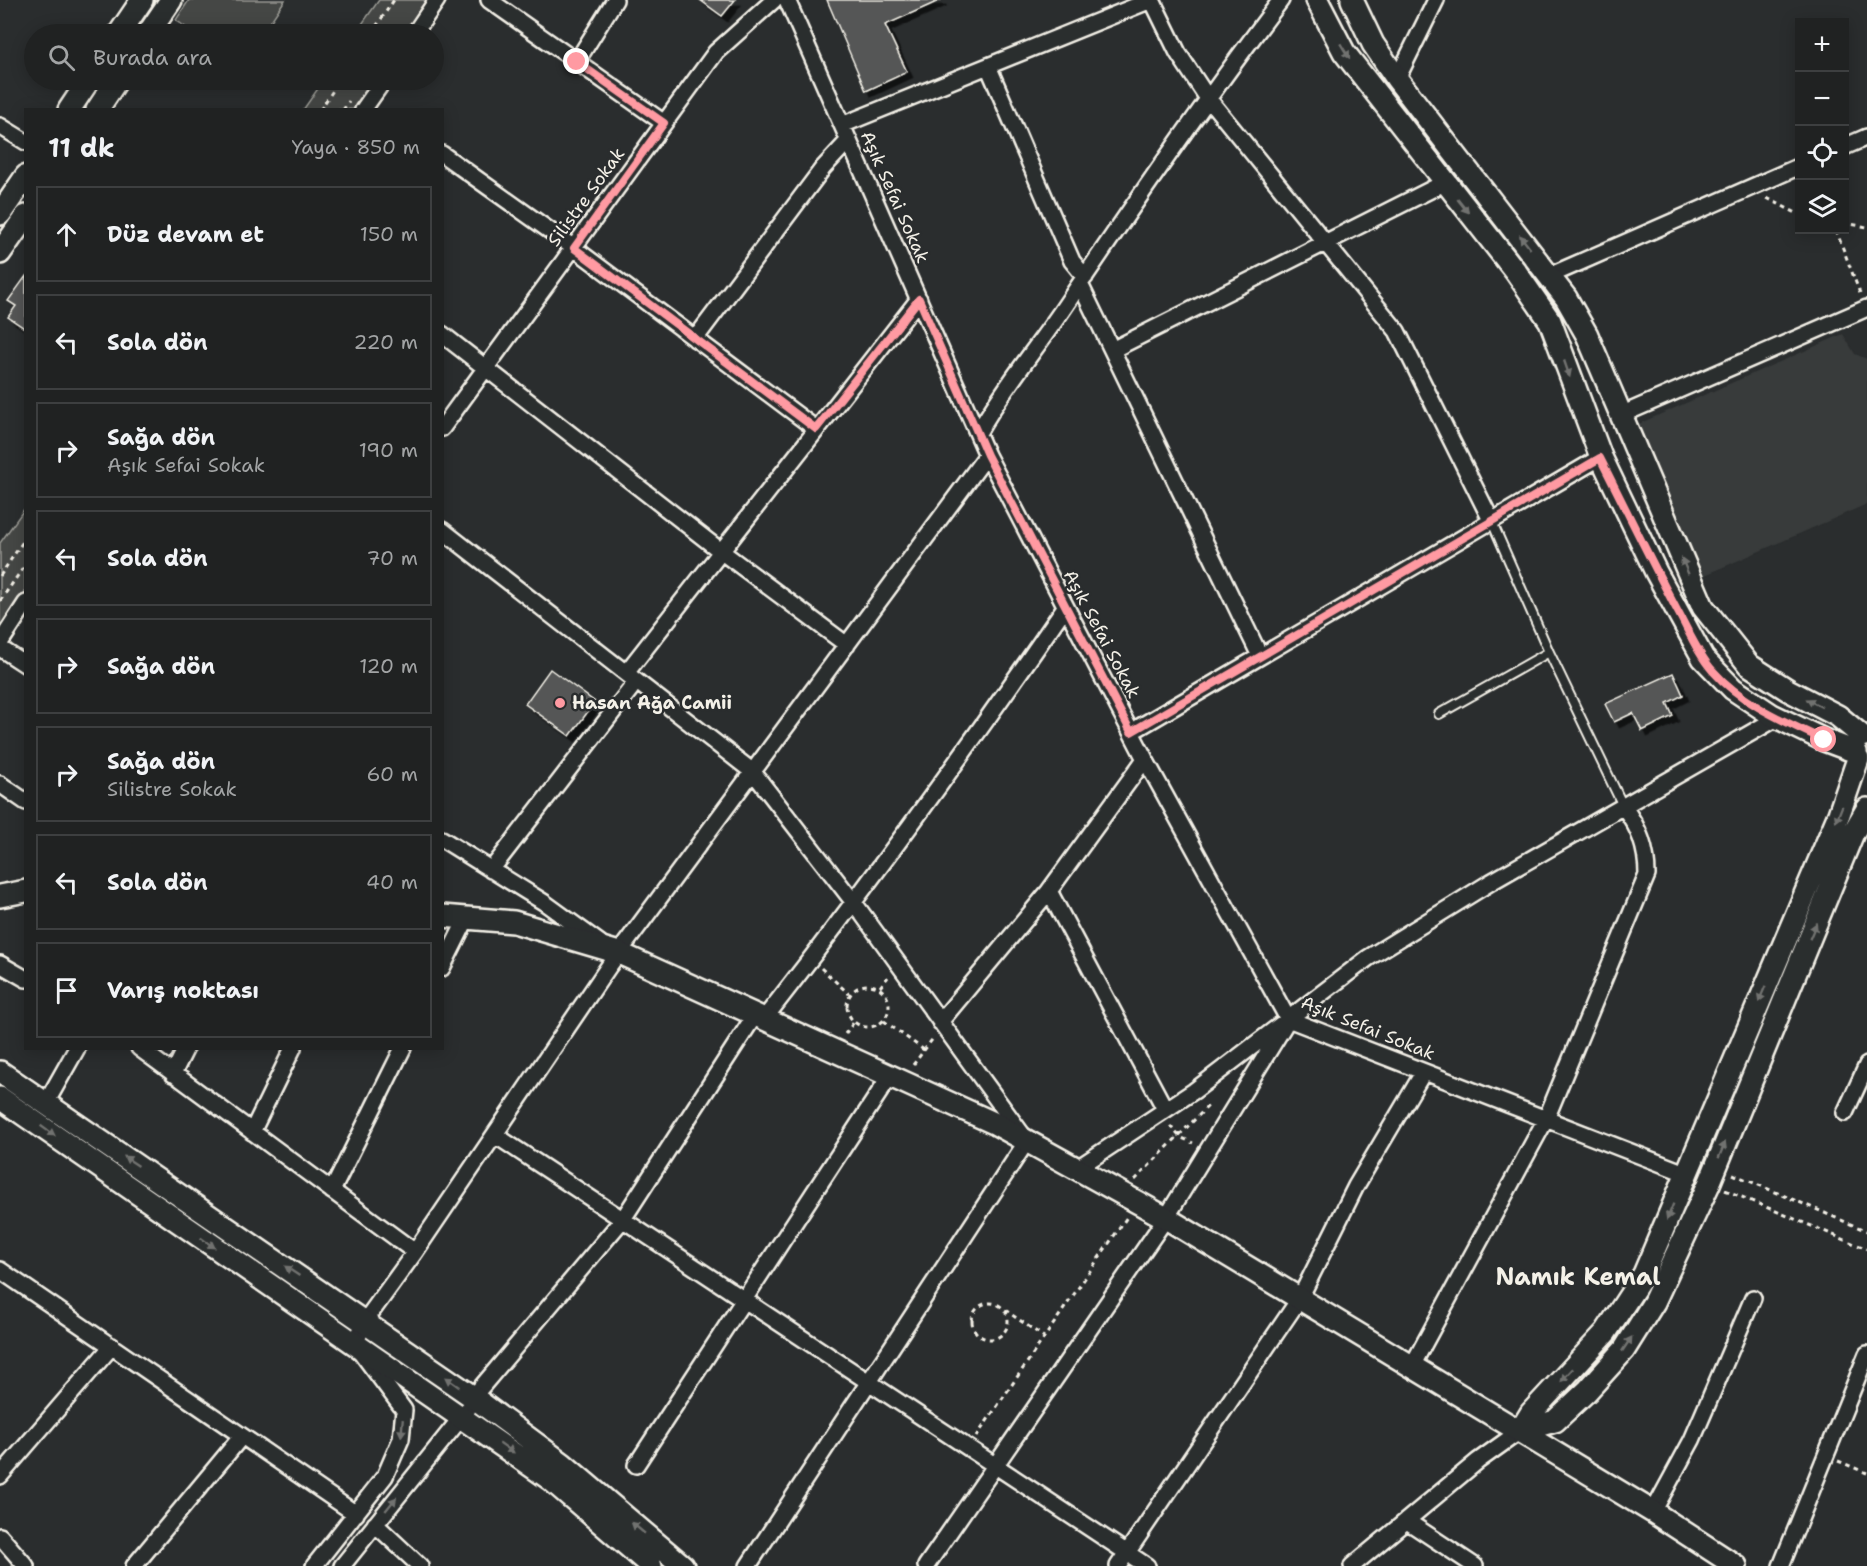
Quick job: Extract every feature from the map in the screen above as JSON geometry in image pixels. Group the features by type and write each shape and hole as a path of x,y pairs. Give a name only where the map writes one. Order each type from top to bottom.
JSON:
{"street":[{"path":"126,24 142,0"},
{"path":"155,24 171,0"},
{"path":"421,24 437,0"},
{"path":"489,0 664,123"},
{"path":"577,62 615,0"},
{"name":"Silistre Sokak","path":"444,425 716,52 774,0"},
{"name":"Aşık Sefai Sokak","path":"787,0 987,455 1145,759 1288,1019 1686,1173"},
{"path":"842,126 1152,0 1178,53 1207,97 1397,331 1492,522"},
{"path":"978,433 992,408 1082,281 1207,97 1281,0"},
{"path":"1317,0 1344,52 1444,183 1516,272 1550,321 1600,458 1656,572 1703,658 1733,689 1777,717 1824,740 1862,750"},
{"path":"1352,0 1372,44 1551,275 1587,335 1703,607 1749,665 1788,690 1838,716 1862,750"},
{"path":"1397,79 1436,0"},
{"path":"988,66 1112,350 1260,656"},
{"path":"70,108 82,90"},
{"path":"98,108 110,90"},
{"path":"371,107 379,90"},
{"path":"0,126 24,141"},
{"path":"1849,145 1867,137"},
{"path":"695,339 823,168 849,140"},
{"path":"444,155 574,248 816,429"},
{"path":"1551,275 1795,168"},
{"path":"0,214 24,179"},
{"path":"1112,350 1327,244 1444,183"},
{"path":"0,253 24,219"},
{"path":"491,870 722,552 919,299"},
{"path":"1621,415 1867,309"},
{"path":"444,335 722,552 847,645"},
{"path":"354,1344 365,1321 495,1135 614,951 753,772 987,455"},
{"path":"1131,732 1600,458"},
{"path":"444,532 753,772 855,904 1027,1142"},
{"path":"0,643 24,606"},
{"path":"342,1566 462,1417 474,1398 623,1219 759,1017 811,959 855,904 969,747 1065,607"},
{"path":"0,648 24,664"},
{"path":"1076,1168 1194,1091 1368,958 1777,717"},
{"path":"1520,1431 1531,1413 1606,1332 1644,1274 1839,814 1862,750"},
{"path":"941,1024 1049,891 1145,759"},
{"path":"0,784 24,801"},
{"path":"1412,1366 1546,1119 1647,874 1644,843 1632,817 1623,806"},
{"path":"1352,1566 1478,1461 1520,1431 1555,1421 1624,1350 1654,1302 1712,1175 1853,833 1867,809"},
{"path":"444,840 545,903 614,951"},
{"path":"0,896 24,891"},
{"path":"1049,891 1165,1109"},
{"path":"444,916 514,922 614,951 896,1079 1027,1142 1131,1198 1300,1298 1653,1512 1736,1566"},
{"path":"444,964 467,918"},
{"path":"0,964 24,978"},
{"path":"926,1566 1166,1218 1231,1116 1288,1019"},
{"path":"46,1103 76,1050"},
{"path":"142,1050 415,1252"},
{"path":"173,1074 185,1050"},
{"path":"252,1132 292,1050"},
{"path":"332,1191 402,1050"},
{"path":"1845,1113 1867,1065"},
{"path":"0,1072 474,1398 563,1464 683,1566"},
{"path":"1118,1566 1300,1298 1356,1186 1423,1072"},
{"path":"636,1465 896,1079"},
{"path":"0,1098 549,1479 651,1566"},
{"path":"495,1135 1147,1566"},
{"path":"748,1566 1027,1142"},
{"path":"0,1270 356,1514"},
{"path":"1653,1512 1692,1440 1753,1298"},
{"path":"314,1566 385,1476 401,1439 404,1410 354,1344"},
{"path":"0,1476 112,1346"},
{"path":"1781,1566 1867,1354"},
{"path":"134,1566 242,1436"},
{"path":"1407,1521 1476,1566"},
{"path":"375,1524 420,1566"},
{"path":"0,1536 26,1566"}],"lane":[{"path":"1492,522 1549,652 1623,806"},
{"path":"1439,714 1549,652"}],"path":[{"path":"378,24 394,0"},
{"path":"321,108 333,90"},
{"path":"1750,188 1795,212"},
{"path":"1849,224 1867,227"},
{"path":"1838,234 1867,309"},
{"path":"0,576 24,540"},
{"path":"0,601 24,567"},
{"path":"811,959 850,994"},
{"path":"863,985 880,987 888,996 889,1005 884,1020 867,1027 854,1022 847,1009 850,994 863,985"},
{"path":"884,1020 924,1050"},
{"path":"896,1079 924,1050 941,1024"},
{"path":"1194,1091 1208,1106 1231,1116"},
{"path":"969,1448 1044,1338 1131,1198 1139,1173 1180,1137 1208,1106"},
{"path":"1712,1175 1867,1231"},
{"path":"1712,1175 1867,1249"},
{"path":"1004,1309 1008,1325 1001,1335 989,1338 976,1332 973,1315 982,1305 994,1303 1004,1309 1044,1338"},
{"path":"1826,1456 1867,1473"}],"shaded area":[{"path":"189,0 285,0 269,24 181,24 176,20"},
{"path":"379,0 437,0 421,24 362,24"},
{"path":"317,90 377,90 364,108 304,108"},
{"path":"1843,334 1855,354 1867,359 1867,504 1703,576 1636,425"},
{"path":"24,509 24,605 0,643 0,543"}],"building":[{"path":"700,0 735,0 722,16"},
{"path":"827,0 941,0 885,25 907,72 866,91"},
{"path":"24,279 24,328 8,317 16,306 8,301"},
{"name":"Hasan Ağa Camii","path":"550,669 595,702 570,736 525,704"},
{"path":"1673,673 1683,695 1667,703 1673,716 1642,731 1633,713 1614,722 1605,704"}],"place":[{"name":"Hasan Ağa Camii","path":"560,703"}],"district":[{"name":"Namık Kemal","path":"1578,1277"}],"route":[{"path":"577,62 664,123 574,248 816,429 919,299 987,455 1131,732 1600,458 1656,572 1703,658 1714,672 1733,689 1772,715 1824,740"}]}
